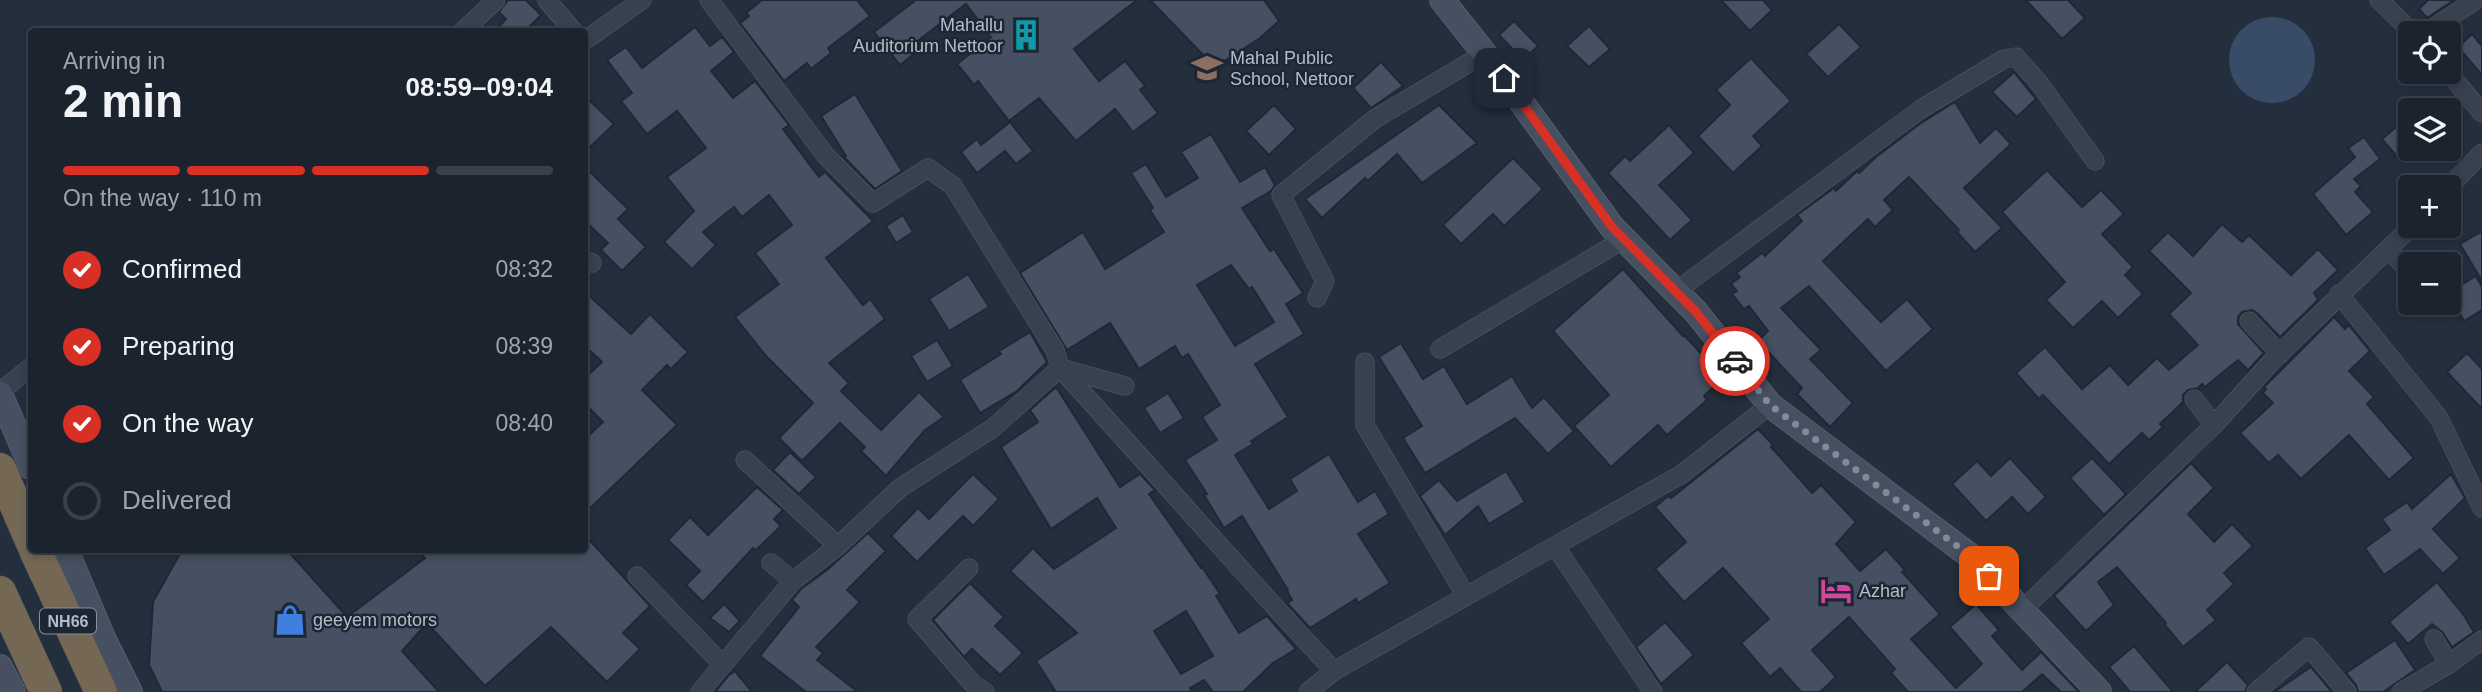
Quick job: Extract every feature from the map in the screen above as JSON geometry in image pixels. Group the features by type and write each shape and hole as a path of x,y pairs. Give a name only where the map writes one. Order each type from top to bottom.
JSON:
{"highway":[{"path":"0,469 28,534"},
{"name":"NH66","path":"36,553 101,692"},
{"name":"NH66","path":"0,592 46,692"}],"street":[{"path":"466,28 496,0"},
{"path":"547,0 571,28"},
{"path":"588,38 642,0"},
{"path":"709,0 825,156 873,203 928,168 953,186 1055,350 1060,368 1174,493 1234,564 1334,671"},
{"path":"1442,0 1612,227 1696,312 1770,405 1973,558 2099,692"},
{"path":"2379,0 2401,21"},
{"path":"2444,21 2476,0"},
{"path":"1317,298 1325,281 1281,195 1376,118 1484,54"},
{"path":"1675,292 1921,109 2004,59 2016,57 2039,83 2095,161"},
{"path":"2458,84 2482,113"},
{"path":"2461,175 2482,153"},
{"path":"2022,610 2214,425 2339,294 2400,238"},
{"path":"1440,349 1624,239"},
{"path":"2388,250 2398,260"},
{"path":"2339,294 2439,418 2482,508"},
{"path":"2249,321 2280,354"},
{"path":"1365,362 1365,425 1466,596"},
{"path":"1060,368 1125,386"},
{"path":"700,692 793,581 838,546 900,488 993,428 1060,368"},
{"path":"28,369 0,393 28,459"},
{"path":"2194,399 2214,425"},
{"path":"1308,692 1334,671 1682,474 1770,405"},
{"path":"746,460 838,546"},
{"path":"1555,546 1653,692"},
{"path":"67,553 103,638 130,692"},
{"path":"771,563 793,581"},
{"path":"970,568 917,619 972,682 985,692"},
{"path":"637,576 722,664"},
{"path":"2434,639 2449,664"},
{"path":"2401,692 2449,664 2482,640"},
{"path":"2256,692 2309,647 2347,692"}],"water":[{"path":"2272,17 2289,20 2303,29 2312,43 2315,60 2312,77 2303,91 2289,100 2272,103 2255,100 2241,91 2232,77 2229,60 2232,43 2241,29 2255,20"}],"building":[{"path":"508,0 526,0 541,15 528,28 498,28 506,19 499,12"},
{"path":"762,0 857,0 870,16 828,48 831,53 811,69 807,63 784,81 740,23 749,16 746,13"},
{"path":"916,0 1137,0 1074,49 1099,81 1125,61 1145,86 1140,90 1158,113 1133,132 1115,109 1076,141 1039,98 1009,121 978,81 974,85 957,64 991,37 966,4 910,47 915,53 900,65 874,32"},
{"path":"1150,0 1264,0 1279,21 1260,38 1226,60 1209,61"},
{"path":"1721,0 1763,0 1772,10 1750,31"},
{"path":"2026,0 2068,0 2085,18 2062,39"},
{"path":"2428,0 2454,0 2427,18 2419,9"},
{"path":"1514,21 1538,46 1523,60 1499,35"},
{"path":"1839,24 1861,47 1828,77 1806,54"},
{"path":"1589,26 1610,49 1589,67 1567,46"},
{"path":"695,27 710,46 722,37 734,52 711,71 733,98 755,81 789,125 783,129 819,177 825,172 873,221 826,258 863,305 870,299 885,319 829,363 849,383 841,391 881,430 919,392 944,417 925,430 886,476 861,451 865,447 840,423 802,461 779,438 813,403 766,356 735,317 779,284 755,253 792,225 769,195 742,217 734,207 703,232 716,245 692,269 664,242 694,211 667,177 706,148 677,111 647,134 621,101 632,93 607,60 626,47 642,68"},
{"path":"2472,34 2482,46 2482,75 2461,50 2461,44"},
{"path":"1751,58 1791,101 1753,136 1762,146 1733,173 1698,136 1730,105 1716,90"},
{"path":"1381,62 1403,86 1371,108 1353,88"},
{"path":"2014,72 2036,99 2017,117 1992,92"},
{"path":"855,94 902,171 875,189 844,157 846,156 821,116"},
{"path":"588,99 614,124 588,149"},
{"path":"1955,102 1980,143 1996,128 2011,144 1964,188 2002,228 1975,252 1957,232 1959,230 1909,177 1884,200 1893,210 1875,227 1868,219 1823,261 1881,322 1907,299 1933,329 1886,371 1809,286 1781,308 1821,350 1810,359 1853,403 1830,427 1797,394 1802,388 1758,341 1768,331 1749,306 1744,309 1732,294 1737,291 1731,284 1740,277 1736,273 1762,253 1765,256 1802,221 1797,215 1834,188 1836,191 1857,171 1859,173 1921,123"},
{"path":"1274,105 1296,129 1269,155 1246,131"},
{"path":"1439,105 1477,143 1422,183 1397,154 1368,181 1365,178 1322,218 1305,199"},
{"path":"1010,122 1033,151 1016,164 1005,151 977,173 961,152 977,139 981,145"},
{"path":"1669,125 1694,153 1659,185 1692,220 1670,240 1608,173 1625,156 1630,161"},
{"path":"2398,125 2398,158 2382,139"},
{"path":"1211,134 1240,182 1265,167 1275,185 1271,191 1242,208 1270,251 1274,249 1303,293 1286,304 1304,334 1255,364 1288,417 1235,455 1269,509 1297,491 1290,479 1329,454 1358,502 1375,491 1389,514 1358,534 1390,583 1358,603 1356,599 1310,628 1287,603 1292,600 1288,590 1242,516 1224,528 1204,495 1207,494 1185,460 1217,440 1202,417 1220,405 1188,354 1182,358 1175,346 1139,369 1110,323 1067,350 1020,273 1083,232 1105,269 1164,232 1150,210 1153,208 1131,173 1146,164 1166,197 1198,178 1181,152","holes":["1231,265 1249,289 1252,287 1274,322 1235,346 1197,285"]},
{"path":"2364,137 2380,159 2354,179 2361,186 2355,192 2373,212 2346,235 2313,194 2355,157 2348,148"},
{"path":"1513,158 1543,189 1504,226 1493,214 1461,244 1443,225"},
{"path":"588,170 628,209 618,219 646,247 622,271 601,250 608,243 588,224"},
{"path":"2047,170 2082,207 2101,190 2124,214 2102,234 2133,267 2125,275 2143,294 2118,318 2102,301 2073,328 2046,300 2065,282 2002,212"},
{"path":"903,215 913,232 896,243 886,226"},
{"path":"2222,224 2242,242 2249,235 2291,275 2318,249 2338,270 2314,293 2318,300 2280,337 2257,313 2252,310 2242,312 2238,317 2238,324 2264,353 2248,370 2238,360 2205,387 2202,384 2198,388 2188,390 2183,395 2183,402 2160,424 2163,427 2149,440 2142,433 2109,464 2043,395 2039,399 2016,373 2045,347 2082,389 2110,365 2128,385 2157,358 2169,370 2198,345 2169,314 2191,293 2149,251 2168,232 2193,256"},
{"path":"2482,231 2482,281 2460,244"},
{"path":"1623,269 1683,336 1707,360 1712,356 1727,375 1704,396 1707,400 1667,435 1658,425 1611,467 1574,426 1609,395 1553,331"},
{"path":"968,274 989,307 949,331 929,299"},
{"path":"2476,276 2482,287 2482,310 2464,321 2461,315 2461,285"},
{"path":"588,295 631,334 650,314 688,352 671,369 667,365 642,390 677,425 588,510 588,436 603,422 588,407 588,375 602,362 588,349"},
{"path":"2334,317 2345,329 2349,325 2370,351 2349,371 2374,397 2367,404 2414,458 2389,480 2349,435 2301,479 2278,455 2269,463 2240,433 2273,403 2263,393 2266,389 2264,387"},
{"path":"1030,332 1047,362 1017,391 980,413 960,380"},
{"path":"937,340 953,366 927,382 911,356"},
{"path":"1401,343 1423,379 1444,366 1467,404 1512,376 1532,408 1544,397 1574,431 1548,454 1515,418 1425,473 1403,438 1422,426 1379,357"},
{"path":"2467,353 2482,369 2482,409 2447,372"},
{"path":"1056,387 1120,487 1140,474 1155,490 1149,494 1220,594 1216,596 1239,633 1267,616 1296,649 1273,663 1243,692 1213,692 1204,680 1190,688 1193,692 1056,692 1036,661 1077,633 1010,571 1033,548 1054,569 1116,528 1097,498 1051,529 1001,447 1038,422 1030,410","holes":["1186,611 1213,656 1181,674 1154,631"]},
{"path":"1168,393 1184,418 1160,433 1144,408"},
{"path":"1758,429 1812,493 1821,485 1856,522 1836,544 1860,571 1886,549 1905,570 1902,572 1940,614 1911,639 1956,688 1982,664 1950,627 1976,604 1999,630 1992,636 2022,670 2041,652 2079,692 2061,692 2042,674 2022,692 1908,692 1891,673 1895,669 1849,617 1812,650 1836,677 1820,692 1801,692 1780,668 1770,677 1741,643 1769,619 1723,568 1684,602 1655,569 1686,542 1655,507 1668,496 1671,498"},
{"path":"790,452 816,477 799,494 773,470"},
{"path":"2010,458 2046,497 2028,514 2012,497 1986,521 1952,484 1977,461 1991,476"},
{"path":"2092,458 2126,494 2104,515 2070,478"},
{"path":"2191,463 2214,488 2188,514 2214,542 2232,524 2253,546 2224,573 2234,584 2207,610 2216,620 2183,647 2166,623 2117,567 2098,582 2114,605 2086,631 2054,596"},
{"path":"1506,471 1525,502 1489,524 1478,506 1445,535 1420,496 1439,480 1457,501"},
{"path":"973,474 999,499 973,526 963,516 917,562 891,536 918,508 929,519"},
{"path":"2451,474 2465,498 2433,529 2460,558 2443,574 2420,549 2384,575 2365,548 2390,530 2382,519 2407,502 2412,509"},
{"path":"757,487 783,510 774,519 781,526 756,550 753,548 703,602 686,585 700,571 668,540 690,517 708,535"},
{"path":"868,533 886,551 847,590 860,602 816,647 823,653 817,660 858,692 806,692 760,656 799,607 792,600 801,589"},
{"path":"588,538 650,606 623,633 640,649 607,682 551,627 485,686 427,623 402,651 439,692 162,692 149,665 153,602 180,553 290,553 347,617 425,558 421,553 588,553"},
{"path":"2437,582 2474,632 2452,647 2443,633 2432,624 2408,644 2389,622"},
{"path":"970,583 1004,617 995,626 1023,653 1000,675 972,649 964,657 933,620"},
{"path":"724,604 740,621 729,632 710,618"},
{"path":"1665,622 1694,655 1661,684 1636,647"},
{"path":"2395,640 2415,670 2383,692 2358,692 2346,673"},
{"path":"2134,646 2173,692 2130,692 2109,667"},
{"path":"2227,662 2248,685 2245,692 2195,692"},
{"path":"2311,667 2332,692 2274,692"},
{"path":"735,671 752,692 715,692 728,676"}],"way so far":[{"path":"1735,361 1770,405 1973,558 1989,576"}],"place":[{"name":"Mahallu Auditorium Nettoor","path":"1026,35"},
{"name":"Mahal Public School, Nettoor","path":"1207,68"},
{"name":"Azhar","path":"1836,591"},
{"name":"geeyem motors","path":"290,620"}],"route":[{"path":"1504,78 1612,227 1696,312 1735,361"}]}
